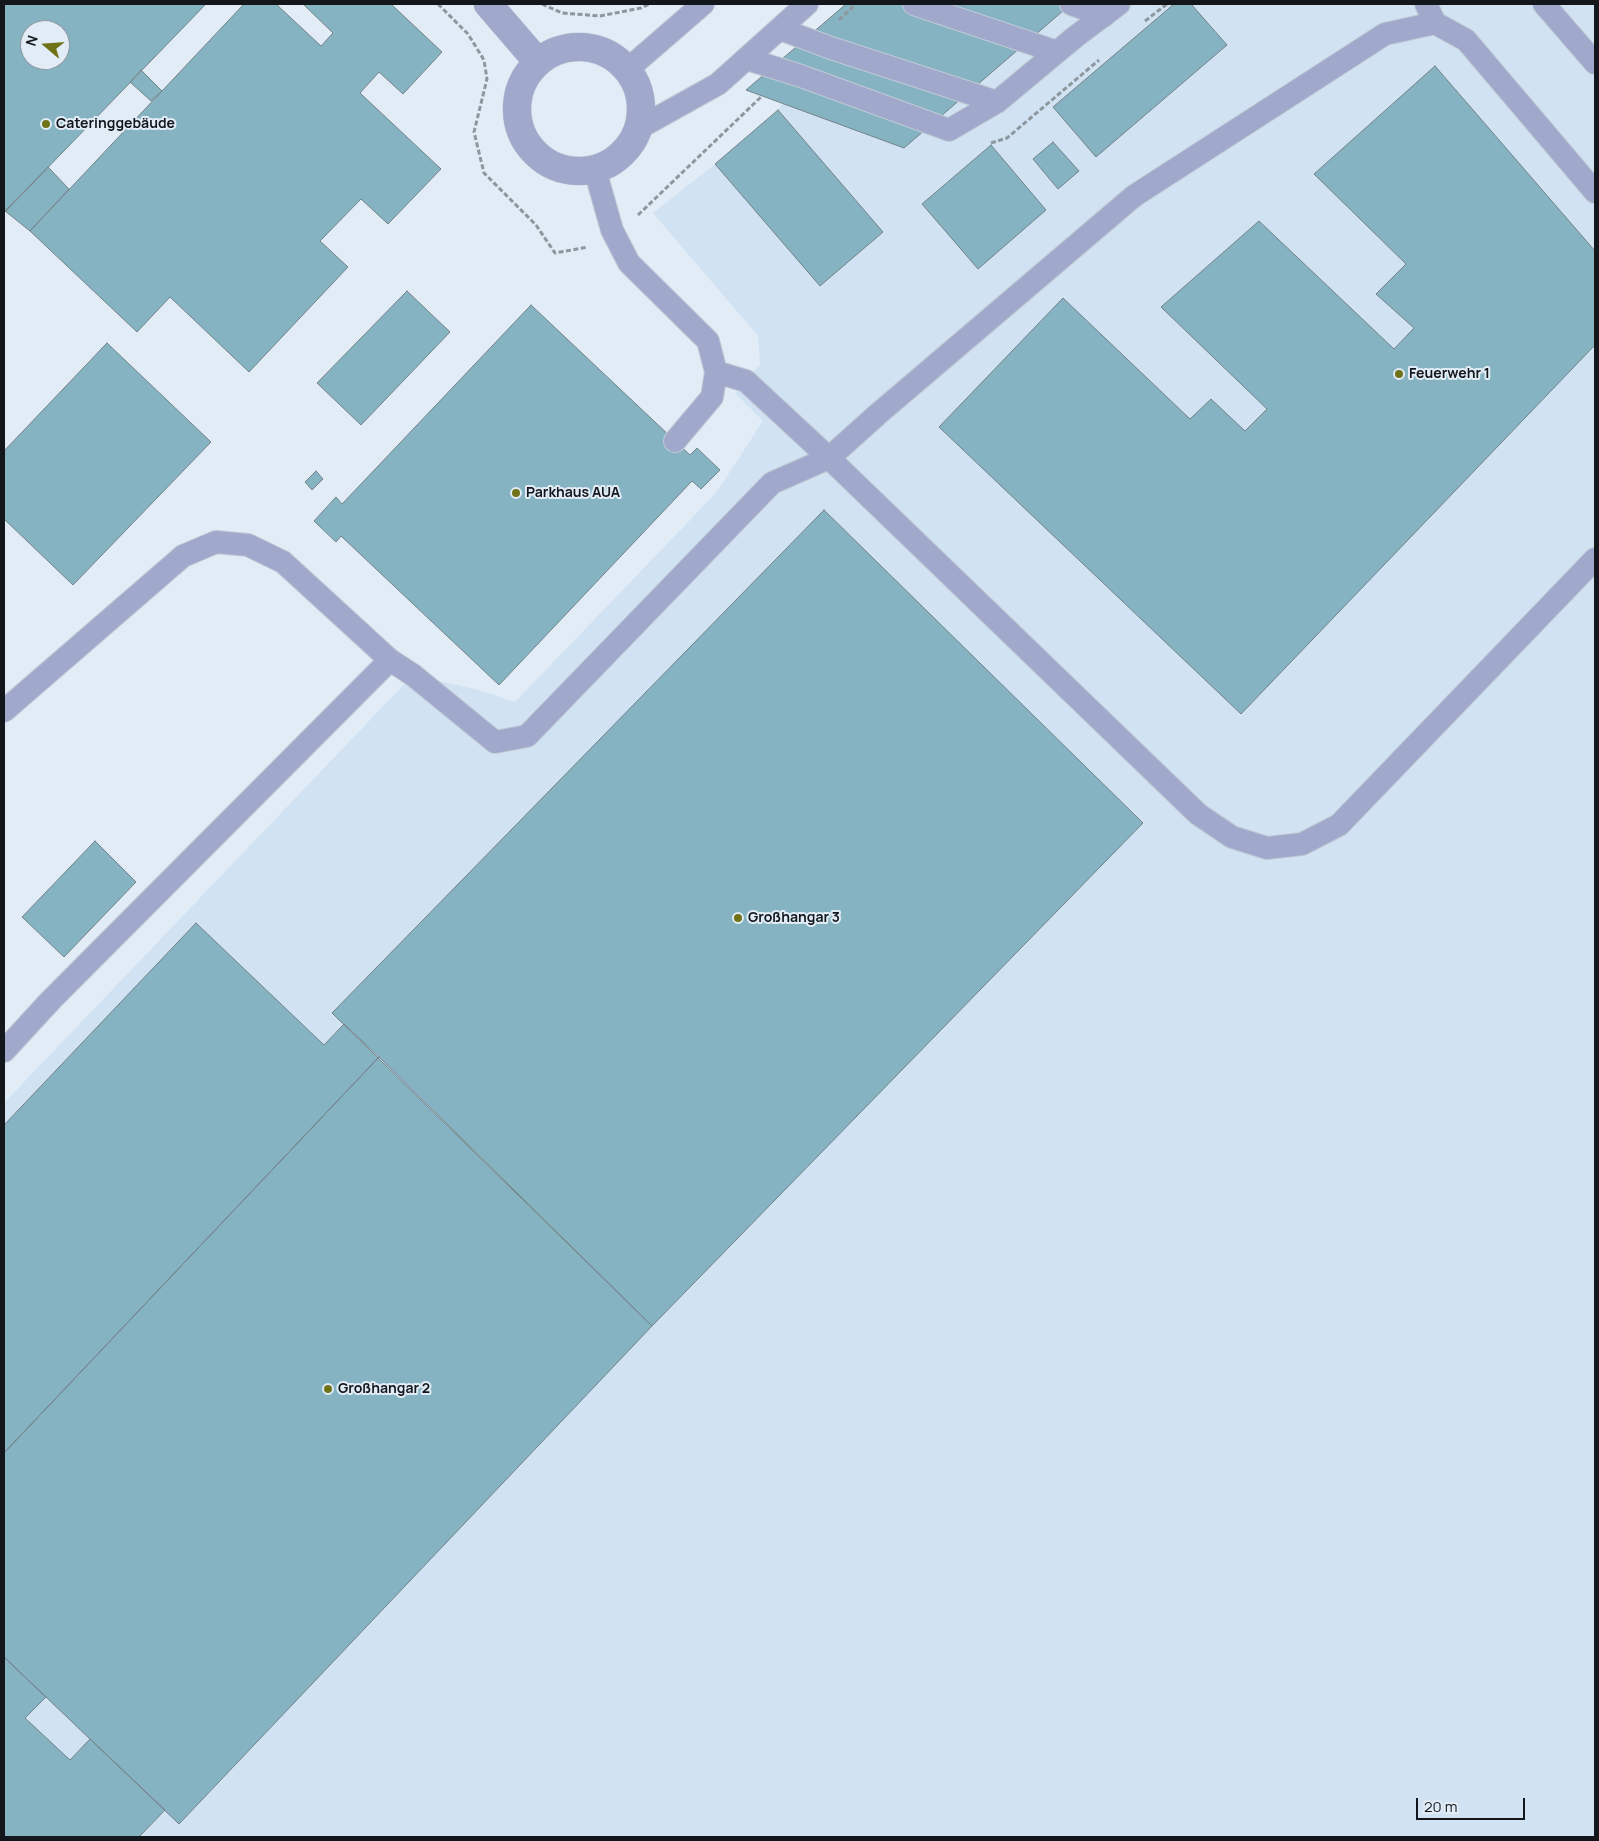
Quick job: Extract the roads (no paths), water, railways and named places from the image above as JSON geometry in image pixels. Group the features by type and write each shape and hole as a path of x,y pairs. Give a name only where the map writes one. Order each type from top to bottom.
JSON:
{"street":[{"path":"488,4 537,61"},
{"path":"584,46 608,53 628,69 641,97 639,128 633,142 616,159 595,170 570,171 547,163 525,143 516,115 520,85 537,61 559,48 584,46"}],"lane":[{"path":"628,69 704,4"},
{"path":"639,128 718,84 807,4"},
{"path":"914,4 1057,52"},
{"path":"1071,4 1112,10"},
{"path":"1544,4 1595,63"},
{"path":"747,59 802,76 949,130 997,102 1057,52 1112,10"},
{"path":"4,711 184,556 216,542 248,545 283,562 390,660 413,675 494,742 527,736 772,483 829,458 1134,196 1385,34 1431,13 1466,40 1595,192"},
{"path":"780,29 831,48 997,102"},
{"path":"595,170 612,230 629,263 708,341 716,372 712,398 675,441"},
{"path":"716,372 746,381 829,458 1198,814 1232,837 1267,848 1302,844 1339,825 1595,559"},
{"path":"4,1051 51,1000 390,660"}],"place":[{"name":"Cateringgebäude","path":"46,124"},
{"name":"Feuerwehr 1","path":"1399,374"},
{"name":"Parkhaus AUA","path":"516,493"},
{"name":"Großhangar 3","path":"738,918"},
{"name":"Großhangar 2","path":"328,1389"}]}
